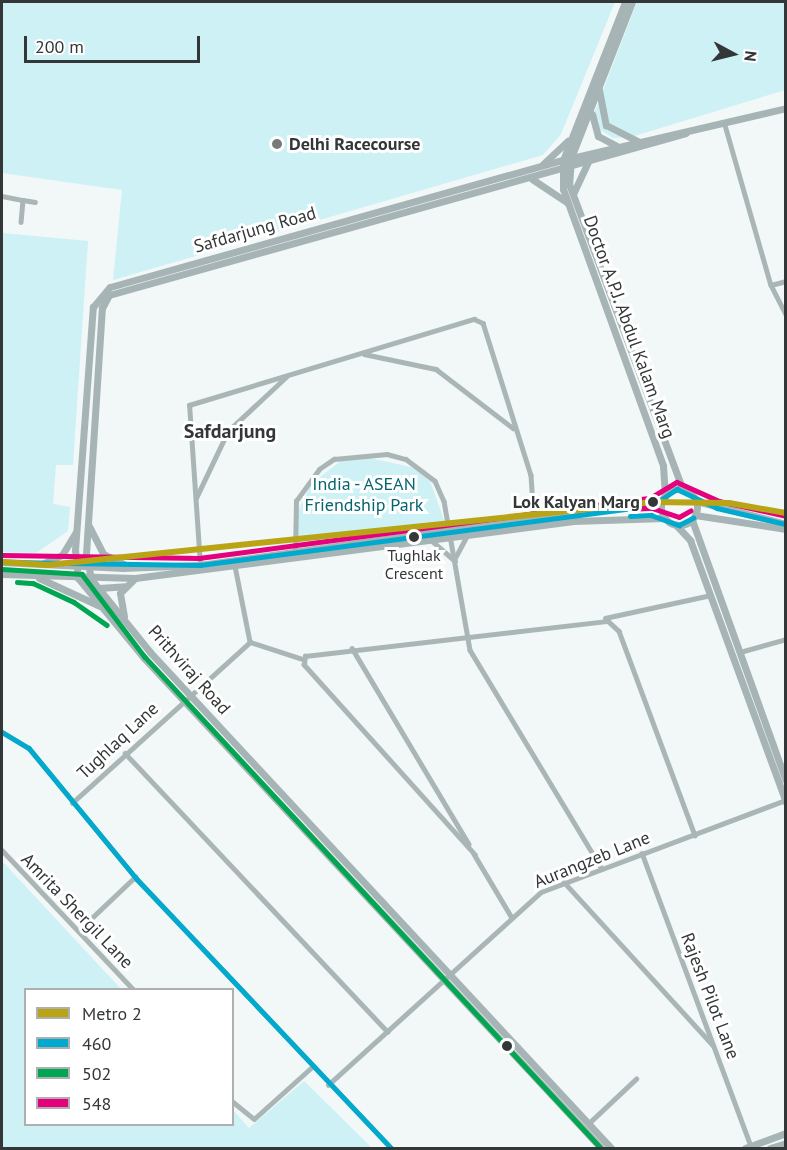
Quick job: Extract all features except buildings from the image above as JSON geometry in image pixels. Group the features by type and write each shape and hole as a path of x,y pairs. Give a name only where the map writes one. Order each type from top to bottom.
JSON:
{"main road":[{"path":"565,168 562,160 574,135 625,2"},
{"path":"565,168 592,108 632,2"},
{"path":"599,90 606,125 638,141"},
{"path":"592,108 598,136 619,146"},
{"name":"Safdarjung Road","path":"75,567 93,307 110,287 562,160 638,141 725,125 786,108"},
{"name":"Safdarjung Road","path":"86,567 102,308 109,295 532,179 686,133"},
{"path":"542,166 574,135"},
{"path":"573,194 578,173 588,162"},
{"name":"Doctor A.P.J. Abdul Kalam Marg","path":"565,168 573,194 576,215 663,466 664,498"},
{"name":"Doctor A.P.J. Abdul Kalam Marg","path":"565,168 568,203 576,215 683,490"},
{"path":"532,179 568,203"},
{"path":"81,468 91,469"},
{"path":"2,562 75,567 235,566 295,556 431,540 451,535 467,535 664,498 683,490 696,501 786,524"},
{"path":"664,498 664,518"},
{"path":"696,501 695,545 785,801"},
{"path":"2,574 91,579 135,578 534,523 635,515 664,518 676,525 695,545 740,652 786,781"},
{"path":"676,525 694,517 786,528"},
{"path":"88,524 103,554 135,568"},
{"path":"39,564 62,555 77,529"},
{"name":"Prithviraj Road","path":"75,567 78,578 102,608 451,975 611,1149"},
{"name":"Prithviraj Road","path":"86,567 91,579 186,696 601,1149"},
{"path":"35,576 102,608"},
{"path":"126,622 118,598 125,586 135,578"},
{"path":"99,588 125,586"},
{"path":"750,1148 786,1133"},
{"path":"771,1149 786,1143"}],"street":[{"path":"725,125 771,285 786,314"},
{"path":"2,196 35,202"},
{"path":"21,222 23,200"},
{"path":"771,285 786,281"},
{"path":"200,568 188,407 479,319 531,475 534,523"},
{"path":"361,354 436,369 514,429"},
{"path":"195,501 228,431 288,375"},
{"path":"295,556 294,515 302,489 319,469 350,454 387,454 422,469 444,501 465,635 601,867"},
{"path":"455,561 467,535"},
{"path":"431,540 455,561"},
{"path":"235,566 250,642 303,659 352,648 599,619 711,595"},
{"path":"599,619 619,631 695,835"},
{"path":"740,652 786,639"},
{"name":"Tughlaq Lane","path":"72,803 186,696 250,642"},
{"path":"352,648 511,916"},
{"path":"303,659 475,855"},
{"path":"2,732 29,748 135,877 328,1085 391,1149"},
{"path":"125,753 388,1032"},
{"name":"Aurangzeb Lane","path":"328,1085 445,981 511,916 564,882 785,801"},
{"name":"Amrita Shergil Lane","path":"2,850 132,988"},
{"name":"Rajesh Pilot Lane","path":"642,853 750,1148"},
{"path":"78,931 135,877"},
{"path":"564,882 714,1047"},
{"path":"234,1103 254,1119 312,1067"},
{"path":"587,1124 636,1079"}],"green space":[{"name":"Delhi Racecourse","path":"2,2 615,2 561,134 543,155 113,280 122,190 2,173"},
{"path":"637,2 785,2 785,90 631,137 613,138 599,129 595,111"},
{"path":"2,233 88,241 73,465 56,465 53,504 70,507 68,531 36,553 2,552"},
{"name":"India - ASEAN Friendship Park","path":"361,456 415,468 430,481 446,526 297,544 296,516 311,484 341,461"},
{"path":"2,861 120,988 24,988 24,1126 234,1126 234,1111 249,1128 304,1081 372,1148 2,1148"}],"metro line":[{"name":"2","path":"2,562 48,565 653,502 729,503 786,513"}],"transit line":[{"name":"548","path":"2,555 199,558 650,498 677,482 719,501 786,516"},
{"name":"460","path":"2,562 200,565 653,505 677,489 717,508 786,524"},
{"name":"548","path":"630,509 652,508 679,517 690,511"},
{"name":"460","path":"630,516 651,515 679,525 693,518"},
{"name":"502","path":"2,569 82,574 145,657 601,1148"},
{"name":"502","path":"17,582 33,583 74,602 107,625"},
{"name":"460","path":"2,732 29,748 137,879 391,1148"}],"place":[{"name":"Delhi Racecourse","path":"277,144"},
{"name":"Lok Kalyan Marg","path":"653,502"},
{"name":"Tughlak Crescent","path":"414,537"}],"district":[{"name":"Safdarjung","path":"230,431"}]}
